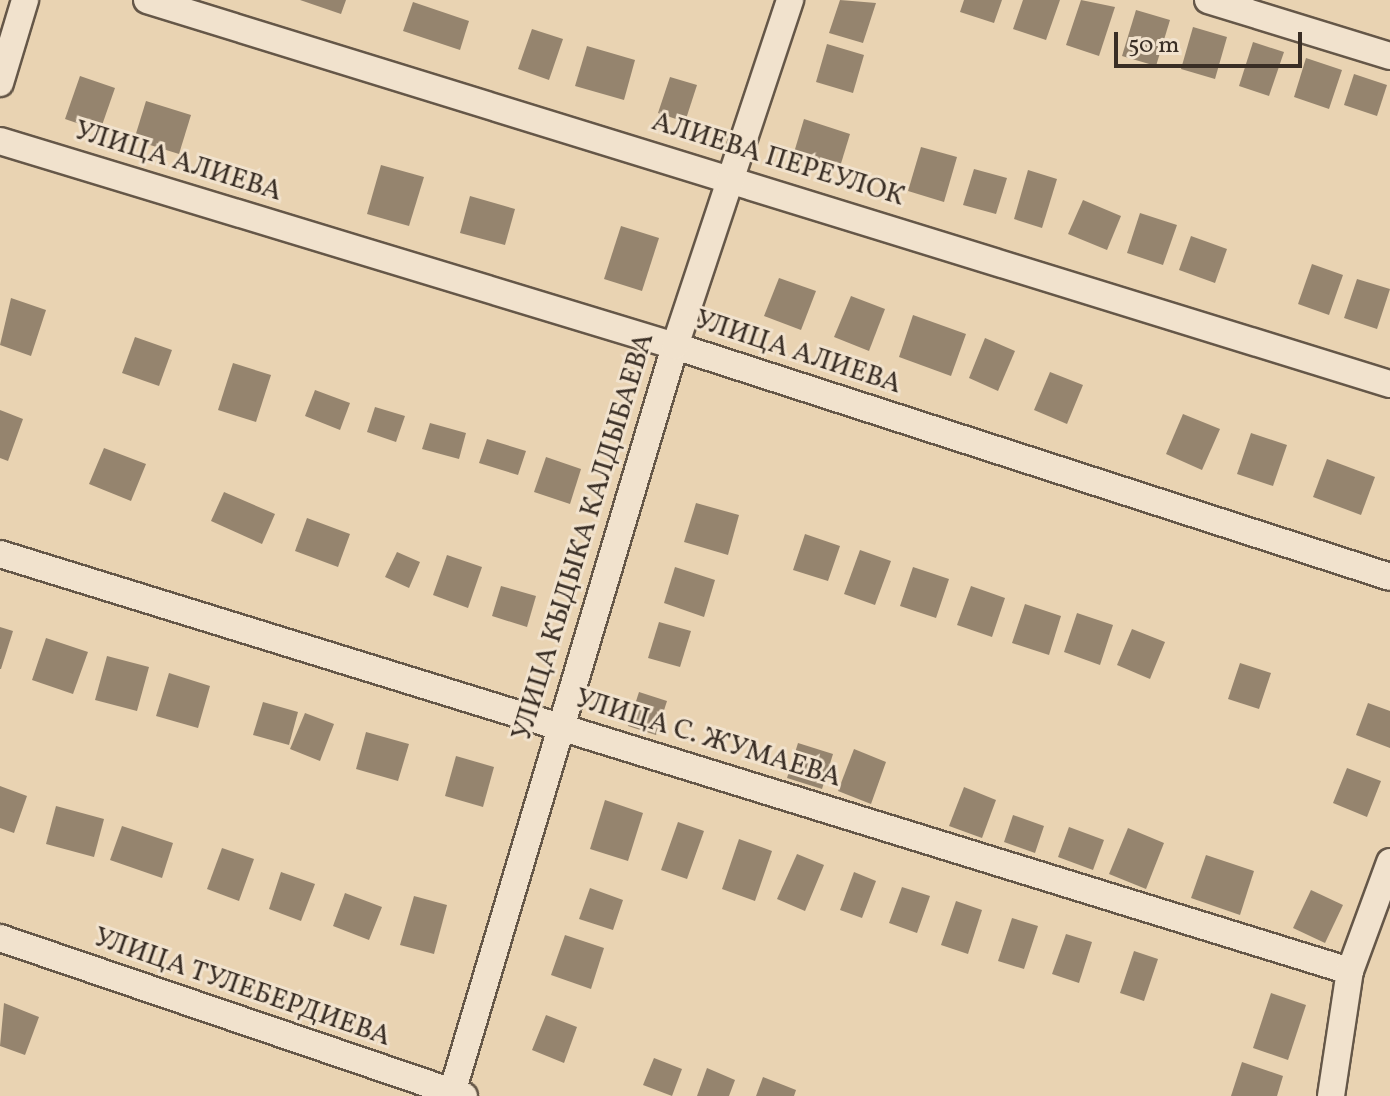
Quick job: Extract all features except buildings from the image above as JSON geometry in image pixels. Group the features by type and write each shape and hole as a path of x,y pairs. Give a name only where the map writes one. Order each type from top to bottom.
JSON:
{"street":[{"path":"0,83 25,0"},
{"name":"АЛИЕВА ПЕРЕУЛОК","path":"147,0 1390,384"},
{"name":"УЛИЦА КЫДЫКА КАЛДЫБАЕВА","path":"456,1095 560,727 675,346 790,0"},
{"path":"1208,0 1390,56"},
{"name":"УЛИЦА АЛИЕВА","path":"0,141 675,346 1390,577"},
{"name":"УЛИЦА С. ЖУМАЕВА","path":"0,554 1350,971"},
{"path":"1331,1096 1350,971 1390,862"},
{"name":"УЛИЦА ТУЛЕБЕРДИЕВА","path":"0,938 456,1095"}]}
